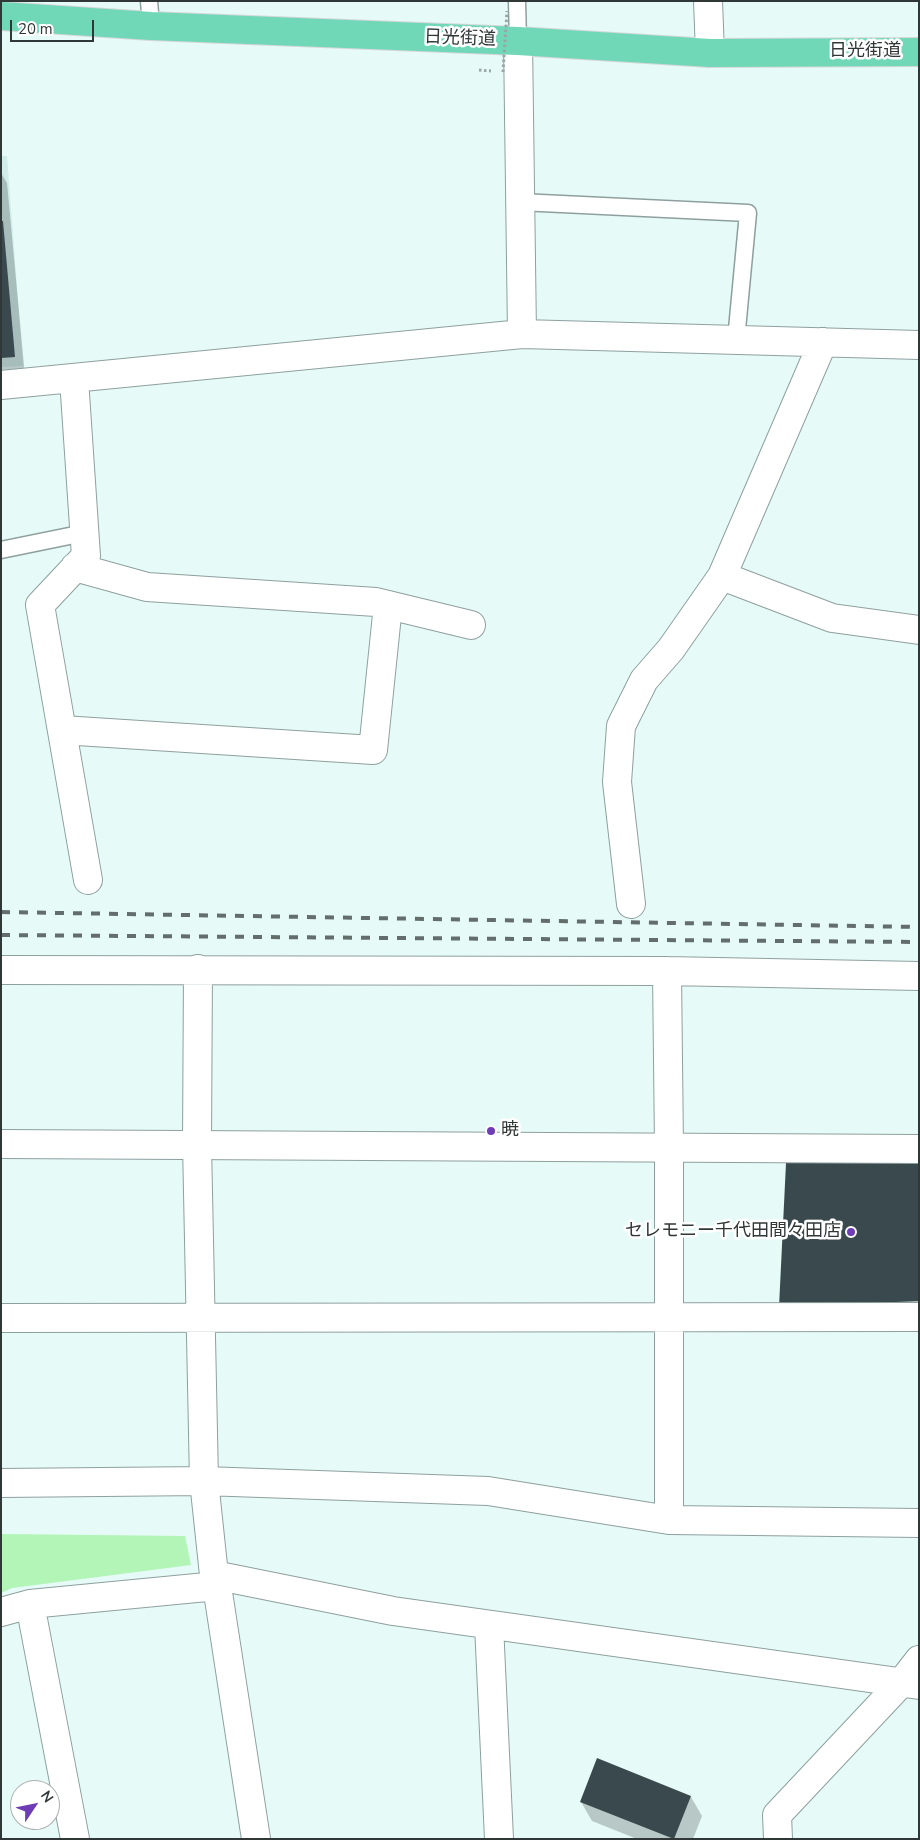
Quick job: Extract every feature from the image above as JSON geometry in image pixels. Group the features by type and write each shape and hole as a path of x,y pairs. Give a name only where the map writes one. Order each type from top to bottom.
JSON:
{"highway":[{"name":"日光街道","path":"1,16 150,14 710,53 919,52"}],"street":[{"path":"708,1 710,53"},
{"path":"518,41 522,334"},
{"path":"1,385 522,334 919,345"},
{"path":"631,904 617,782 621,726 644,680 671,649 722,576 823,342"},
{"path":"74,379 86,556 40,605 88,880"},
{"path":"75,567 147,587 376,602 471,626"},
{"path":"722,576 832,618 919,630"},
{"path":"62,730 373,750 388,605"},
{"path":"198,969 196,1144 204,1482 215,1580 256,1839"},
{"path":"1,970 667,971 919,976"},
{"path":"667,971 669,1520"},
{"path":"1,1144 919,1149"},
{"path":"1,1318 919,1317"},
{"path":"1,1483 204,1482 488,1491 669,1520 919,1523"},
{"path":"1,1612 30,1604 215,1580 393,1611 910,1684"},
{"path":"30,1604 75,1839"},
{"path":"489,1625 499,1839"},
{"path":"778,1839 777,1815 910,1684 919,1660"}],"lane":[{"path":"512,6 518,41"},
{"path":"520,202 748,213 736,340"},
{"path":"1,550 84,533"}],"path":[{"path":"503,72 512,6"}],"shaded area":[{"path":"1,156 7,156 23,366 1,367"}],"green space":[{"path":"1,1534 185,1536 191,1565 12,1588 1,1593"}],"building":[{"path":"1,221 3,221 15,357 1,358"},
{"name":"セレモニー千代田間々田店","path":"919,1162 919,1301 779,1307 786,1163"},
{"path":"597,1758 691,1796 674,1839 580,1802"}],"railway":[{"path":"1,912 919,927"},
{"path":"1,935 919,942"}],"place":[{"name":"暁","path":"491,1131"},
{"name":"セレモニー千代田間々田店","path":"851,1232"}]}
